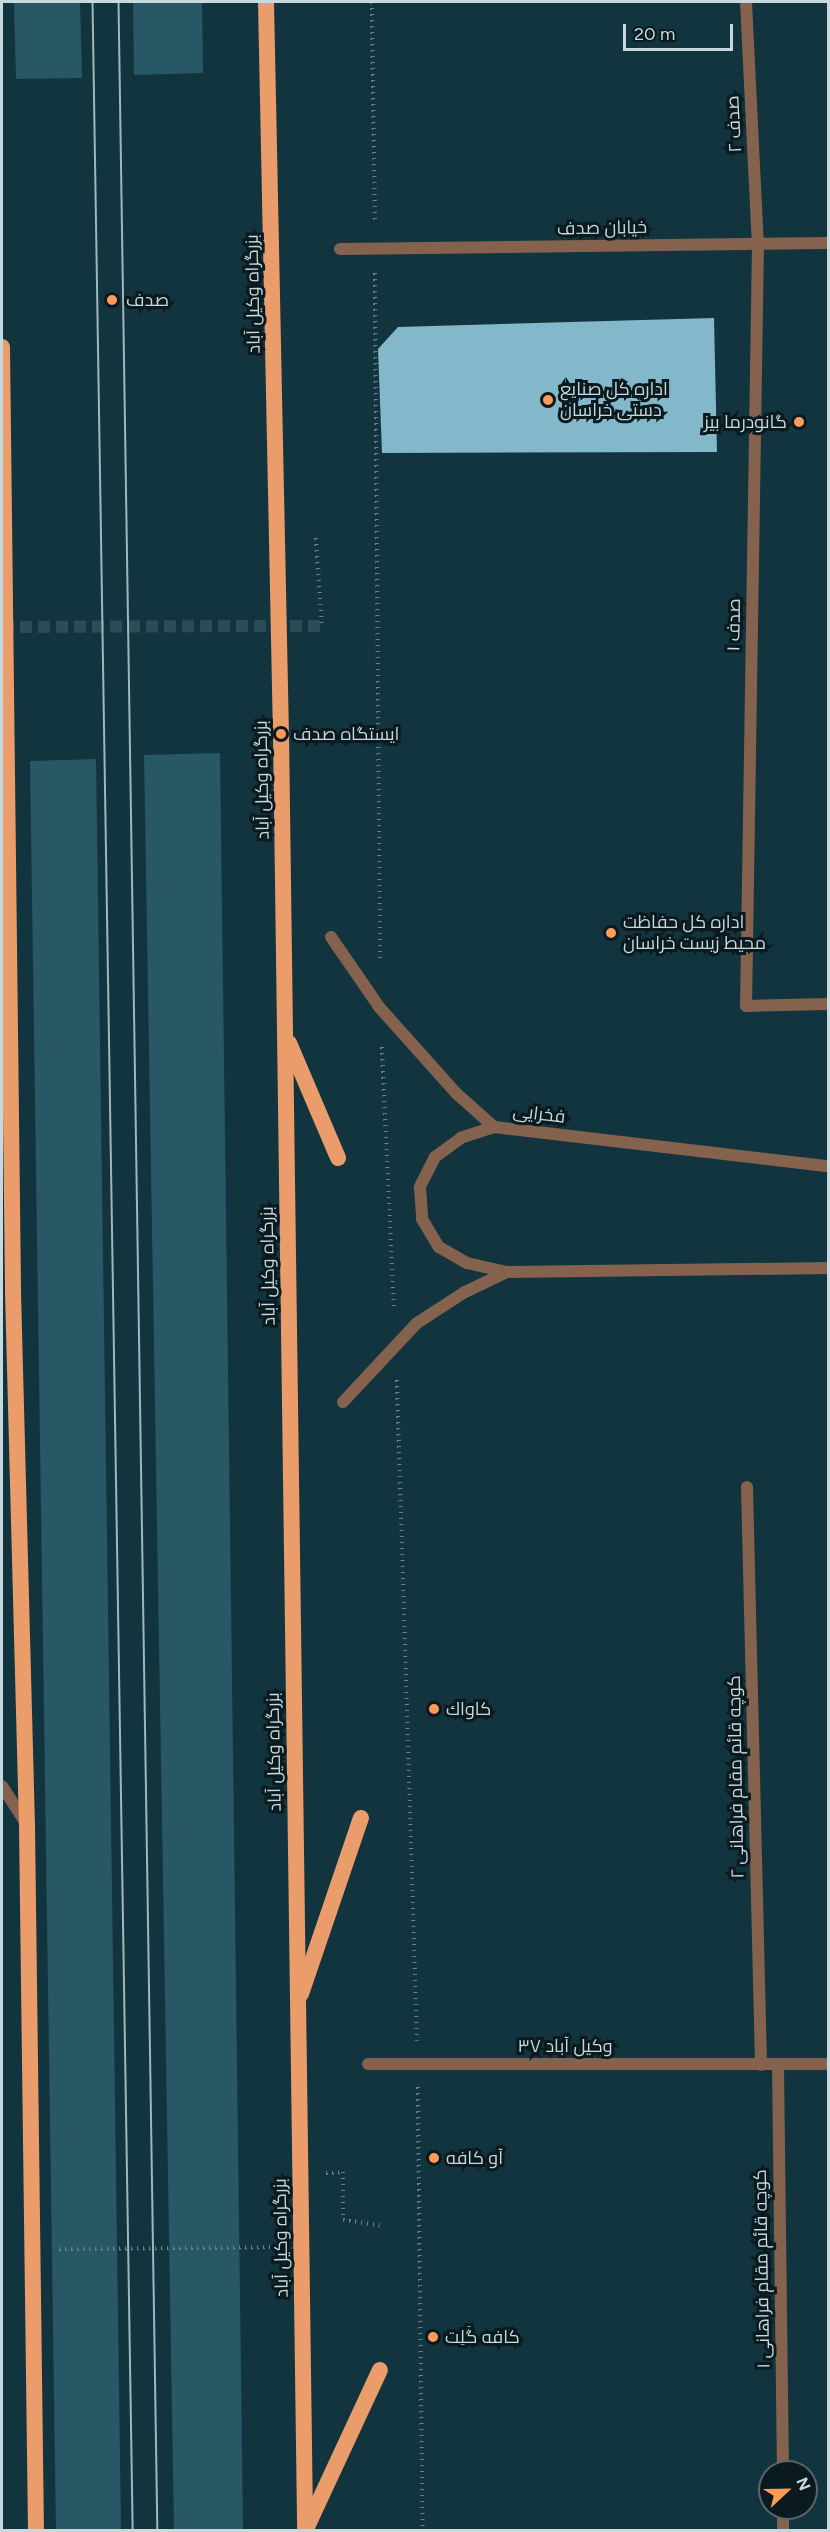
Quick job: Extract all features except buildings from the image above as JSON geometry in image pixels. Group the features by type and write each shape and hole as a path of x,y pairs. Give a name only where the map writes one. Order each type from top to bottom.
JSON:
{"highway":[{"name":"بزرگراه وکیل آباد","path":"266,2 285,1033 305,2530"},
{"path":"2,347 13,1292 27,1826 36,2530"},
{"path":"285,1033 338,1158"},
{"path":"297,2006 361,1818"},
{"path":"305,2530 380,2370"}],"street":[{"name":"صدف ۲","path":"747,2 758,244"},
{"name":"خیابان صدف","path":"340,249 828,243"},
{"name":"صدف ۱","path":"758,244 746,1006 828,1004"},
{"name":"فخرایی","path":"331,937 380,1008 457,1094 494,1127 828,1166"},
{"path":"494,1127 461,1138 435,1157 420,1187 422,1219 439,1247 467,1263 507,1272 828,1268"},
{"path":"342,1402 417,1323 465,1292 507,1272"},
{"name":"کوچه قائم مقام فراهانی ۲","path":"747,1487 761,2065"},
{"path":"2,1785 27,1826"},
{"name":"۳۷ وکیل آباد","path":"368,2064 828,2064"},
{"name":"کوچه قائم مقام فراهانی ۱","path":"778,2065 783,2460"}],"path":[{"path":"372,2 380,1008 396,1344 418,2063 423,2530"},
{"path":"316,538 322,626"},
{"path":"327,2183 327,2172 343,2172 343,2220 380,2225"},
{"path":"48,2250 281,2247"}],"shaded area":[{"path":"14,2 80,2 82,78 16,79"},
{"path":"133,2 202,2 203,73 134,75"},
{"path":"220,753 243,2530 174,2530 144,755"},
{"path":"96,759 121,2530 56,2530 30,761"}],"tunnel":[{"path":"2,627 322,626"}],"tram line":[{"path":"93,2 133,2530"},
{"path":"119,2 158,2530"}],"place":[{"name":"صدف","path":"112,300"},
{"name":"اداره کل صنایع دستی خراسان","path":"548,400"},
{"name":"گانودرما بیز","path":"799,422"},
{"name":"ایستگاه صدف","path":"281,734"},
{"name":"اداره کل حفاظت محیط زیست خراسان","path":"611,933"},
{"name":"كاواك","path":"434,1709"},
{"name":"آو کافه","path":"434,2158"},
{"name":"کافه گَلِت","path":"433,2337"}]}
